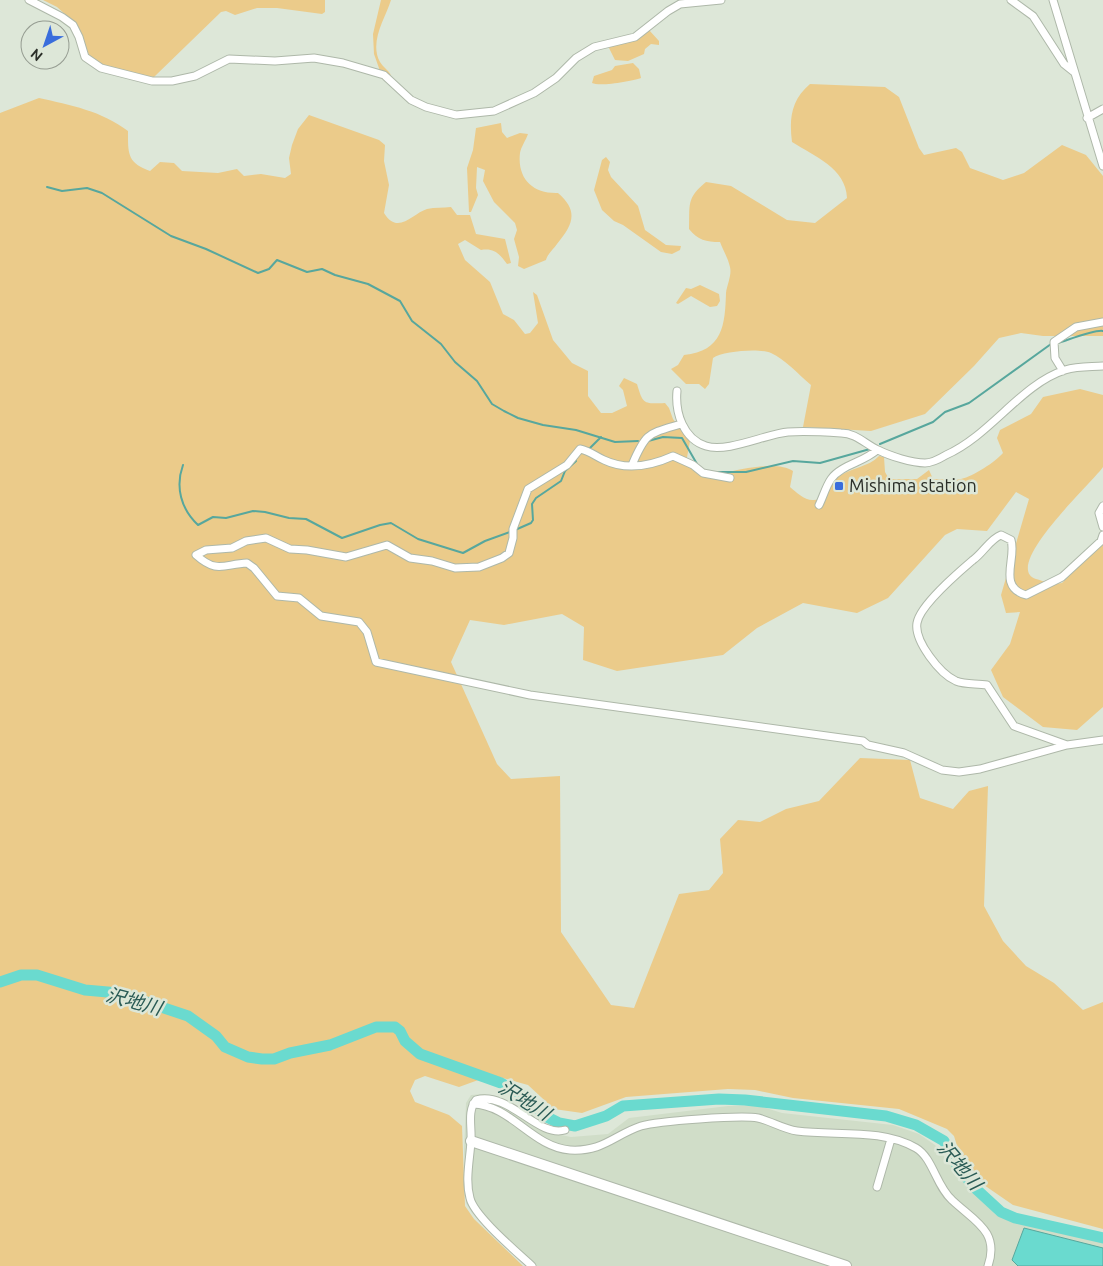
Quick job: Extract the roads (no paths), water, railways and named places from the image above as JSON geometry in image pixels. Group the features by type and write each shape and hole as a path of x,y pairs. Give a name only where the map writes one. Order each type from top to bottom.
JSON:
{"street":[{"path":"29,0 62,17 72,25 79,37 85,57 101,68 152,81 172,81 195,76 229,59 275,61 314,58 343,63 384,75 412,100 426,107 456,115 494,111 534,93 556,78 576,58 594,47 635,37 668,10 680,4 721,0"},
{"path":"1011,0 1033,16 1064,64 1074,72"},
{"path":"1053,0 1103,166"},
{"path":"1088,118 1103,109"},
{"path":"1063,370 1056,358 1054,345 1076,327 1103,322"},
{"path":"677,391 677,414 681,424 696,440 705,446 713,448 759,440 789,432 849,433 877,450 926,463 948,455 993,424 1034,385 1063,370 1103,366"},
{"path":"632,465 642,442 649,435 681,424"},
{"path":"730,478 703,473 693,465 673,456 650,465 632,465 606,461 590,451 580,449 568,465 530,486 513,529 513,538 508,553 502,558 479,567 456,568 432,561 410,558 386,545 346,557 290,549 266,538 246,542 232,548 206,550 196,555 207,563 223,568 246,563 254,568 277,596 299,598 321,616 359,622 367,632 376,662 530,694 863,741 868,745 904,753 942,770 959,772 980,769 1067,744 1103,740"},
{"path":"819,505 831,479 840,471 868,457 877,450"},
{"path":"1103,506 1099,513 1103,527"},
{"path":"1067,744 1014,726 987,686 958,682 950,677 930,658 917,630 917,622 921,612 957,573 986,549 995,537 1001,535 1011,540 1009,572 1012,585 1018,592 1026,594 1062,576 1076,566 1101,540 1103,535"},
{"path":"473,1104 480,1099 505,1104 550,1130 565,1130"},
{"path":"473,1104 503,1113 538,1139 568,1150 593,1148 608,1144 641,1126 728,1118 757,1118 798,1131 892,1139 921,1151 945,1194 986,1232 992,1244 988,1266"},
{"path":"473,1104 468,1164 470,1198 475,1210 532,1266"},
{"path":"877,1187 892,1139"},
{"path":"471,1140 846,1266"}],"water":[{"path":"1024,1228 1103,1248 1103,1266 1018,1266 1012,1260"}],"waterway":[{"path":"47,187 62,191 87,188 102,193 171,236 206,249 258,273 269,269 277,260 307,272 322,269 335,275 368,284 400,301 412,321 441,344 455,362 477,381 492,404 504,411 518,418 543,425 576,430 615,442 638,441"},
{"path":"1058,343 1088,333 1103,331"},
{"path":"880,444 933,422 945,412 969,403 1051,344"},
{"path":"590,448 601,437"},
{"path":"648,441 663,437 682,438 697,464"},
{"path":"715,472 746,472 793,461 820,463 870,449"},
{"path":"515,530 531,523 533,520 532,504 536,498 561,481 565,471 576,461"},
{"path":"183,465 180,481 181,497 187,512 198,525 213,517 226,518 253,511 265,512 289,518 306,519 342,538 391,523 418,539 463,553 485,541 510,532"},
{"name":"沢地川","path":"0,982 21,975 37,975 85,990 119,993 188,1016 216,1036 225,1047 248,1057 262,1059 274,1059 290,1053 330,1045 376,1027 395,1027 400,1031 405,1041 420,1054 501,1083 526,1097 545,1116 559,1123 575,1126 606,1116 623,1106 719,1099 745,1100 886,1116 916,1125 944,1141 958,1167 975,1188 1001,1212 1015,1218 1103,1238"}],"place":[{"name":"Mishima station","path":"839,486"}]}
